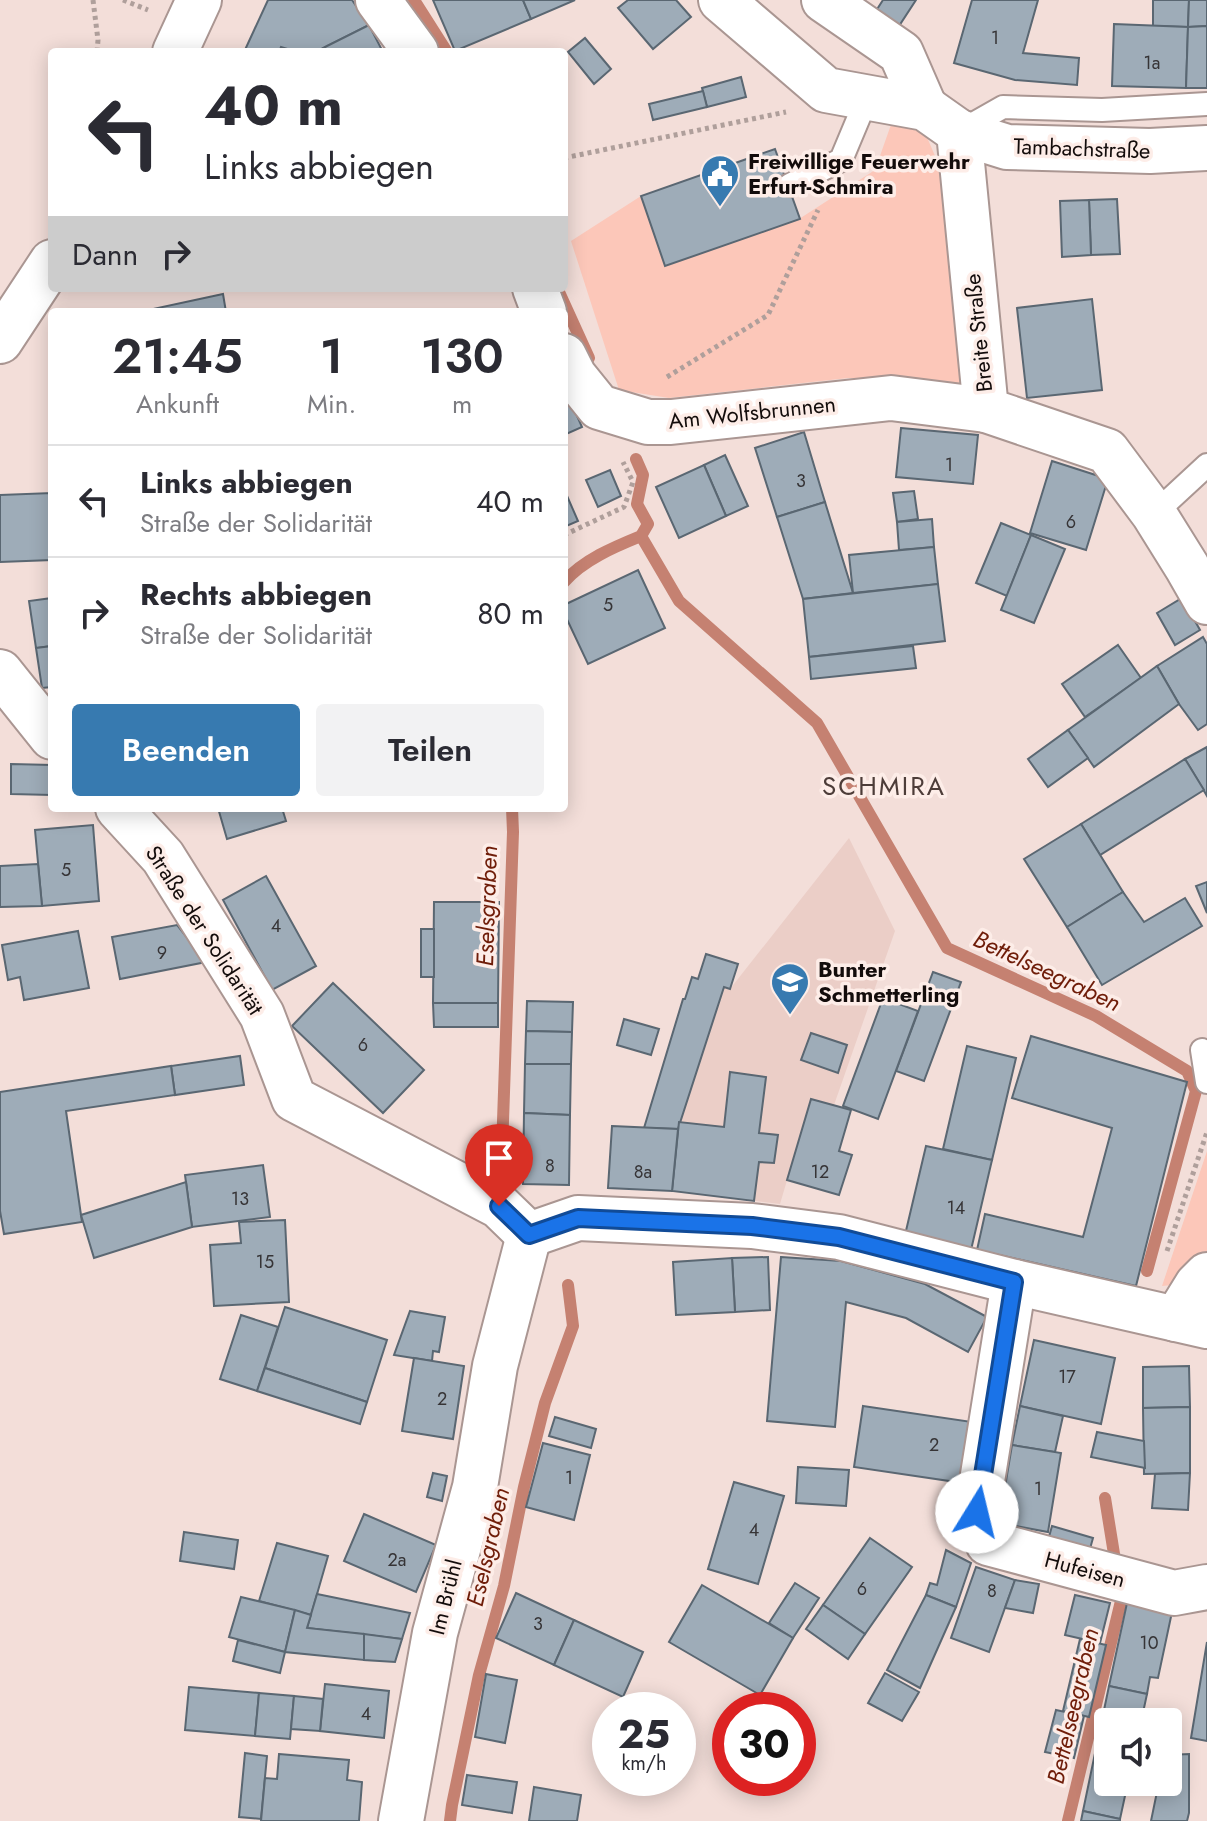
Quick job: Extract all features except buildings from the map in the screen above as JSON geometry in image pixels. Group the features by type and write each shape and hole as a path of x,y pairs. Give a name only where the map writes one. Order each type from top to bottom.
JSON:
{"street":[{"path":"177,48 199,0"},
{"path":"378,0 413,48"},
{"path":"721,0 846,94 942,120"},
{"name":"Breite Straße","path":"824,0 901,53 942,120 986,410 1107,451 1154,514 1207,602"},
{"name":"Tambachstraße","path":"942,120 1007,147 1150,151 1207,148"},
{"path":"0,341 48,268"},
{"path":"568,364 599,407"},
{"name":"Am Wolfsbrunnen","path":"599,407 648,422 891,398 986,410"},
{"path":"0,672 48,732"},
{"name":"Straße der Solidarität","path":"122,812 163,857 262,1015 294,1099 499,1206 529,1235"},
{"path":"163,857 164,812"},
{"path":"529,1235 578,1218 752,1226 839,1237 1176,1319 1197,1285 1207,1275"},
{"name":"Im Brühl","path":"401,1821 435,1633 475,1487 495,1366 529,1235"},
{"name":"Hufeisen","path":"1014,1282 977,1512 988,1543 1174,1593 1207,1587"}],"lane":[{"path":"790,185 841,160 846,94"},
{"path":"942,120 1003,107 1102,110 1207,104"},
{"path":"1154,514 1207,465"},
{"path":"1202,1050 1207,1082"}],"path":[{"path":"93,0 97,48"},
{"path":"568,157 789,111 846,94"},
{"path":"665,378 768,315 841,160"},
{"path":"568,533 624,507 633,482 599,407"},
{"path":"1176,1319 1207,1132"}],"shaded area":[{"path":"893,119 926,135 945,179 963,385 848,378 669,398 619,390 571,241 641,196 666,266 799,219 875,170"},
{"name":"Bunter Schmetterling","path":"849,838 895,931 834,1105 811,1099 780,1204 672,1191 679,1122 724,987 730,989"},
{"path":"1207,1151 1207,1251 1173,1285 1162,1286"}],"waterway":[{"name":"Eselsgraben","path":"414,0 444,48"},
{"name":"Eselsgraben","path":"559,292 566,308"},
{"name":"Eselsgraben","path":"568,312 589,358"},
{"name":"Eselsgraben","path":"568,578 590,561 641,536 648,524 637,504 643,475 636,459"},
{"name":"Bettelseegraben","path":"641,536 679,601 817,723 947,948 1096,1016 1187,1071 1196,1091 1147,1271"},
{"name":"Eselsgraben","path":"502,1150 512,812"},
{"name":"Eselsgraben","path":"450,1821 479,1675 504,1586 524,1487 545,1403 573,1326 568,1285"},
{"name":"Bettelseegraben","path":"1105,1498 1115,1560"},
{"name":"Bettelseegraben","path":"1068,1821 1121,1601"}],"place":[{"name":"Freiwillige Feuerwehr Erfurt-Schmira","path":"720,208"},
{"name":"Bunter Schmetterling","path":"790,1016"}],"district":[{"name":"SCHMIRA","path":"884,786"}],"route":[{"path":"499,1206 529,1235 578,1218 752,1226 839,1237 1014,1282 977,1512"}]}
